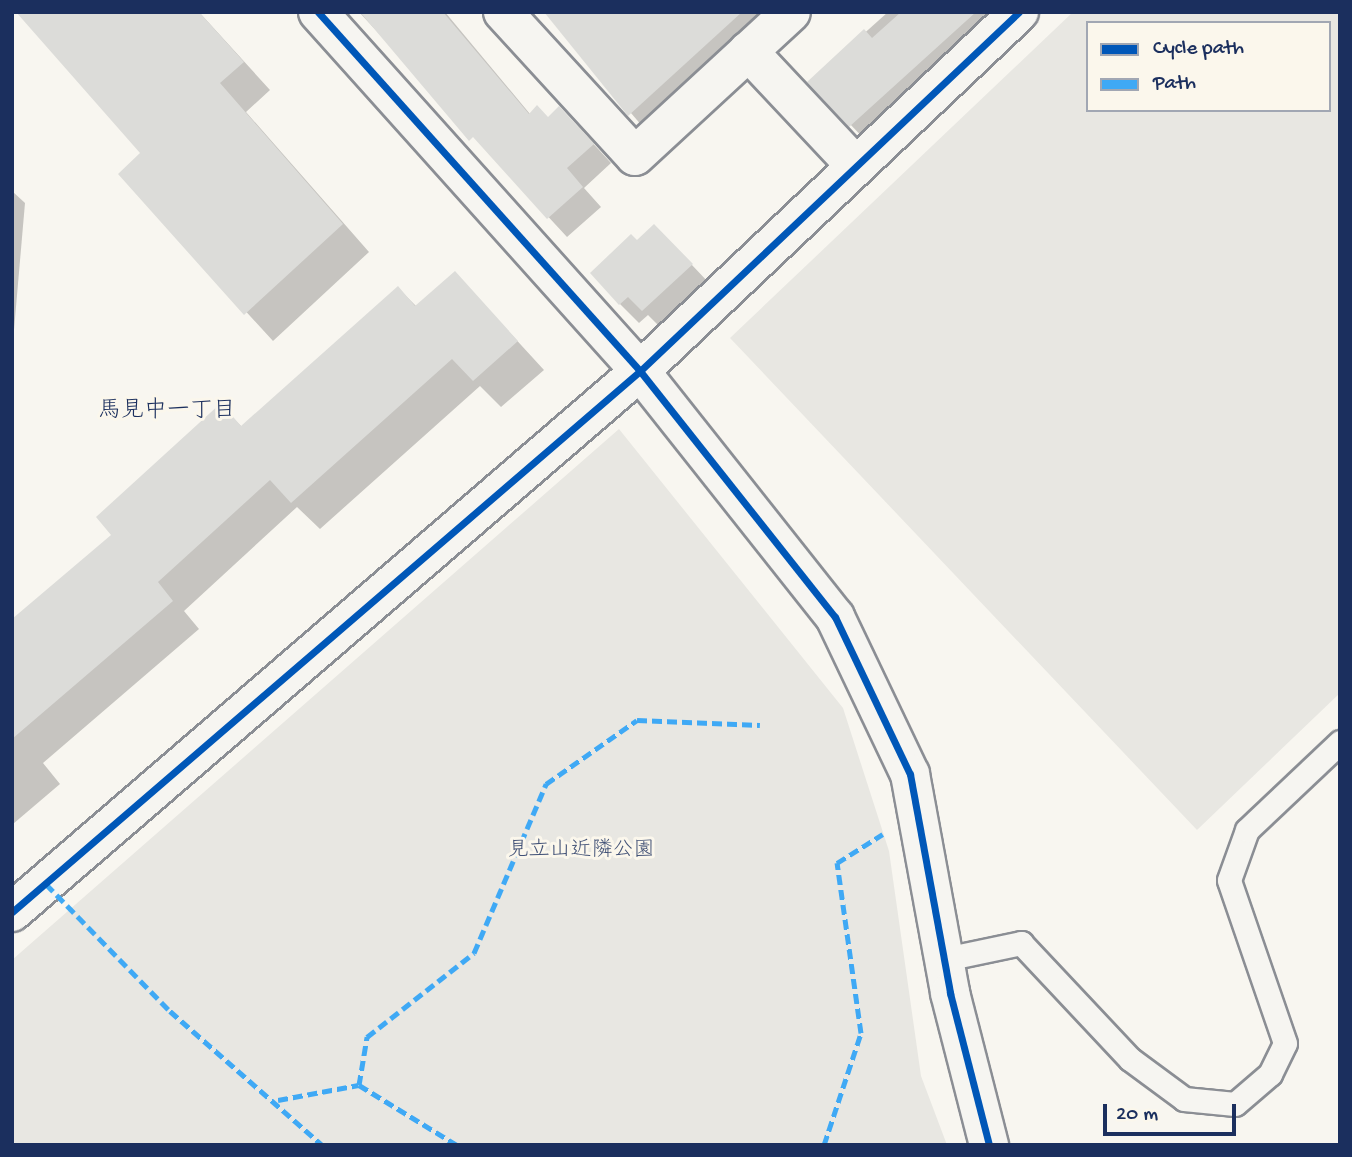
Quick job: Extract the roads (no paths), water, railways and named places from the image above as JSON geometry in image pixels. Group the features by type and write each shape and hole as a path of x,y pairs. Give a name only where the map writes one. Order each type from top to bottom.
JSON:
{"street":[{"path":"318,12 640,371 835,617 910,774 944,959 989,1145"},
{"path":"503,12 635,156 791,12"},
{"path":"12,912 640,371 854,164 1019,12"},
{"path":"748,51 854,164"}],"lane":[{"path":"944,959 1021,943 1130,1059 1184,1099 1235,1104 1270,1074 1284,1042 1230,880 1247,830 1340,742"}],"district":[{"name":"馬見中一丁目","path":"167,412"}],"park label":[{"name":"見立山近隣公園","path":"581,852"}]}
